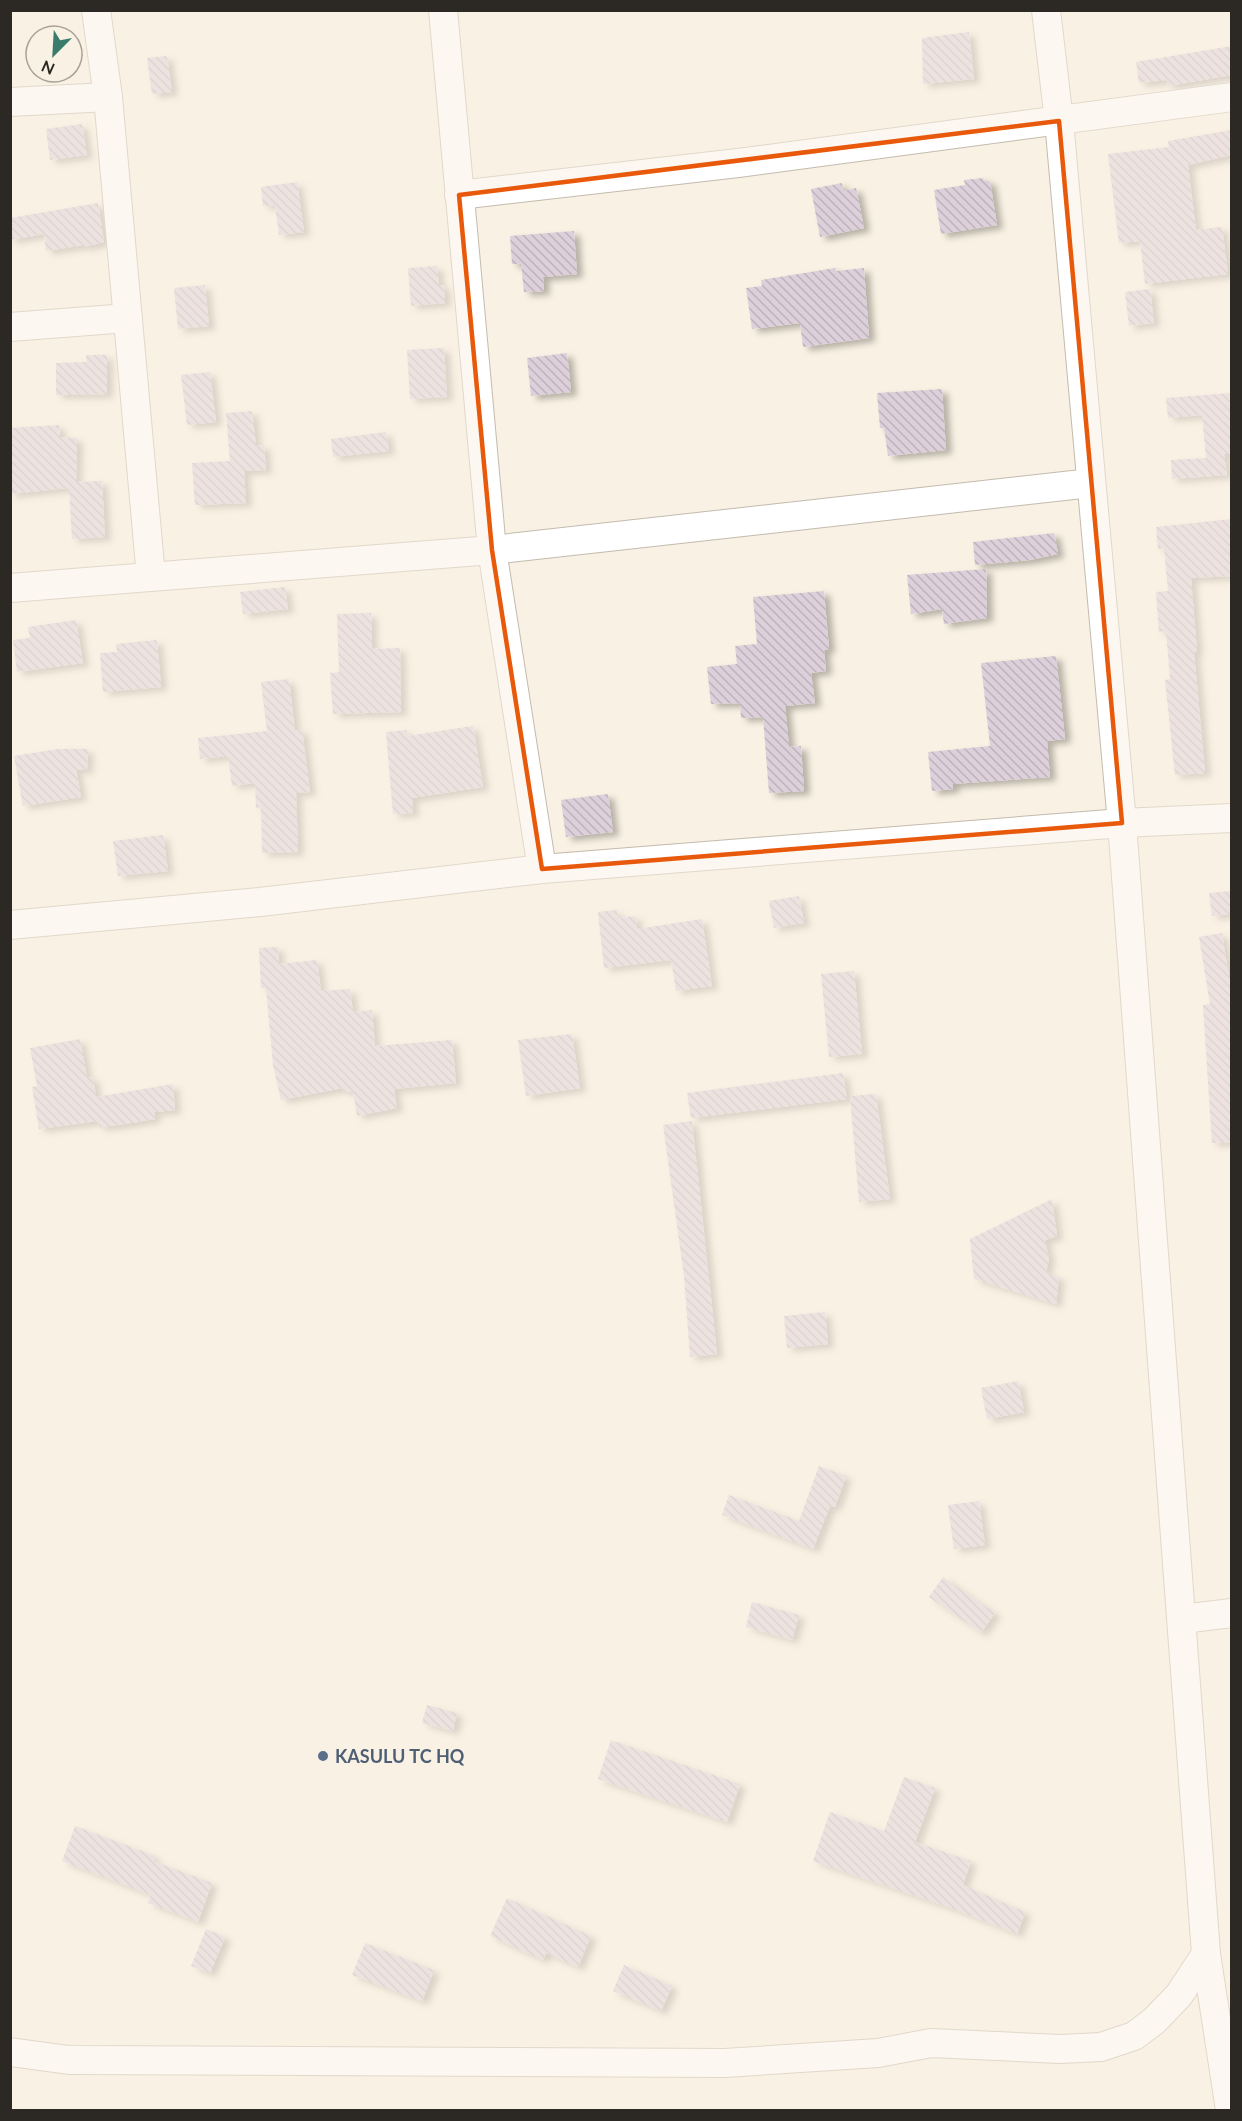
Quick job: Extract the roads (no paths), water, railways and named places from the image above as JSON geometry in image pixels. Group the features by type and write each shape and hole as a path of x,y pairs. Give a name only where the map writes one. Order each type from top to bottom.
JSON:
{"street":[{"path":"96,10 108,97 151,577"},
{"path":"443,10 492,550 542,869"},
{"path":"1046,10 1059,121 1122,824 1206,1954 1230,2110"},
{"path":"10,102 108,97"},
{"path":"459,195 738,163 1232,97"},
{"path":"10,327 128,318"},
{"path":"10,588 492,550 1092,483"},
{"path":"10,925 260,902 542,869 1122,824 1232,818"},
{"path":"1182,1620 1232,1614"},
{"path":"10,2052 69,2061 725,2063 878,2053 931,2043 1060,2049 1101,2047 1134,2036 1154,2020 1179,1995 1206,1954"}],"place":[{"name":"KASULU TC HQ","path":"323,1756"}]}
